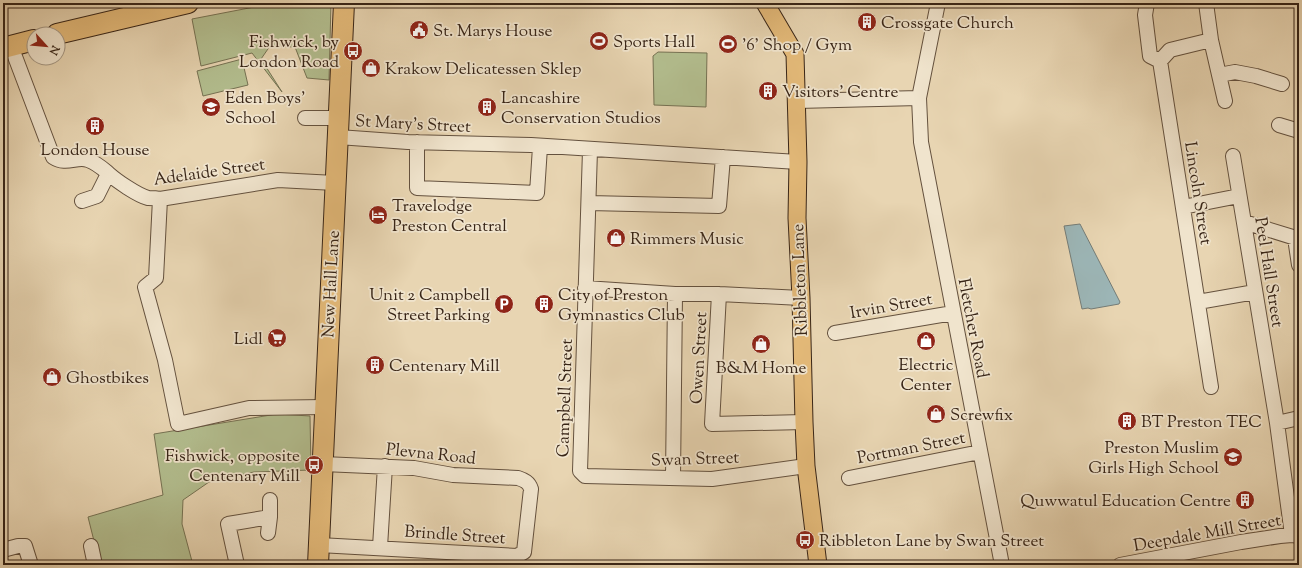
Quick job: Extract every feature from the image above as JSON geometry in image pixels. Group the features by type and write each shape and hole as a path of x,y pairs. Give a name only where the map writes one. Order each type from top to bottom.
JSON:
{"highway":[{"path":"66,32 183,4"},
{"name":"New Hall Lane","path":"318,565 324,407 339,127 343,5"},
{"path":"7,47 26,42"}],"main road":[{"name":"Ribbleton Lane","path":"765,3 795,54 798,162 797,218 801,298 804,422 806,466 818,565"}],"street":[{"name":"Fletcher Road","path":"938,3 919,98 921,142 1002,565"},
{"path":"1206,3 1211,40 1225,101"},
{"path":"1146,9 1150,56 1160,61 1170,50 1211,40"},
{"name":"Adelaide Street","path":"7,47 53,157 62,161 87,160 103,167 108,174 131,189 147,197 160,199 278,180 335,183"},
{"name":"Lincoln Street","path":"1160,61 1211,387"},
{"path":"1219,75 1235,72 1256,76 1282,84"},
{"path":"797,101 919,98"},
{"name":"St Mary's Street","path":"306,118 339,127 417,142 540,146 798,162"},
{"path":"1279,125 1299,131"},
{"path":"417,142 417,188 537,193 540,146"},
{"name":"Campbell Street","path":"585,476 580,471 590,150"},
{"name":"Peel Hall Street","path":"1233,156 1254,292 1296,536"},
{"path":"589,203 719,206 722,157"},
{"path":"82,201 97,196 108,174"},
{"path":"1183,207 1239,196"},
{"path":"160,199 156,278 145,287 165,360 178,424 249,408 324,407"},
{"path":"1244,222 1297,238 1299,265"},
{"path":"585,288 675,294 719,294 801,298"},
{"path":"1198,302 1254,292"},
{"path":"673,478 675,294"},
{"name":"Owen Street","path":"719,294 712,424 804,422"},
{"name":"Irvin Street","path":"835,333 953,313"},
{"path":"1276,423 1299,418"},
{"name":"Portman Street","path":"849,478 980,452"},
{"name":"Plevna Road","path":"323,464 420,468 453,475 518,478 525,480 531,489"},
{"path":"380,548 385,466"},
{"name":"Swan Street","path":"585,476 712,479 806,466"},
{"name":"Brindle Street","path":"319,545 517,556 524,552 531,489"},
{"path":"268,533 270,500"},
{"path":"237,565 228,524 270,517"},
{"name":"Deepdale Mill Street","path":"1128,564 1241,542 1296,536"},
{"path":"3,550 18,546 25,546 31,565"},
{"path":"90,546 95,565"}],"green space":[{"path":"275,3 331,3 329,80 307,78 295,47 270,46 261,59 282,92 252,53 201,66 192,19"},
{"path":"658,52 707,53 706,107 654,105 653,56"},
{"path":"242,59 248,85 203,96 197,71"},
{"path":"277,414 310,416 311,470 254,472 209,482 183,500 182,524 193,565 100,565 88,517 163,495 154,434"}],"water":[{"path":"1080,224 1120,302 1119,304 1091,309 1082,309 1064,226"}],"place":[{"name":"Crossgate Church","path":"867,22"},
{"name":"St. Marys House","path":"419,30"},
{"name":"Sports Hall","path":"599,41"},
{"name":"'6' Shop / Gym","path":"728,44"},
{"name":"Fishwick, by London Road","path":"353,51"},
{"name":"Krakow Delicatessen Sklep","path":"371,68"},
{"name":"Visitors' Centre","path":"768,91"},
{"name":"Eden Boys' School","path":"211,107"},
{"name":"Lancashire Conservation Studios","path":"487,107"},
{"name":"London House","path":"95,126"},
{"name":"Travelodge Preston Central","path":"378,215"},
{"name":"Rimmers Music","path":"616,238"},
{"name":"Unit 2 Campbell Street Parking","path":"504,304"},
{"name":"City of Preston Gymnastics Club","path":"544,304"},
{"name":"Lidl","path":"277,338"},
{"name":"Electric Center","path":"926,341"},
{"name":"B&M Home","path":"761,344"},
{"name":"Centenary Mill","path":"375,365"},
{"name":"Ghostbikes","path":"52,377"},
{"name":"Screwfix","path":"936,414"},
{"name":"BT Preston TEC","path":"1127,421"},
{"name":"Preston Muslim Girls High School","path":"1233,457"},
{"name":"Fishwick, opposite Centenary Mill","path":"314,465"},
{"name":"Quwwatul Education Centre","path":"1245,500"},
{"name":"Ribbleton Lane by Swan Street","path":"805,540"}]}
